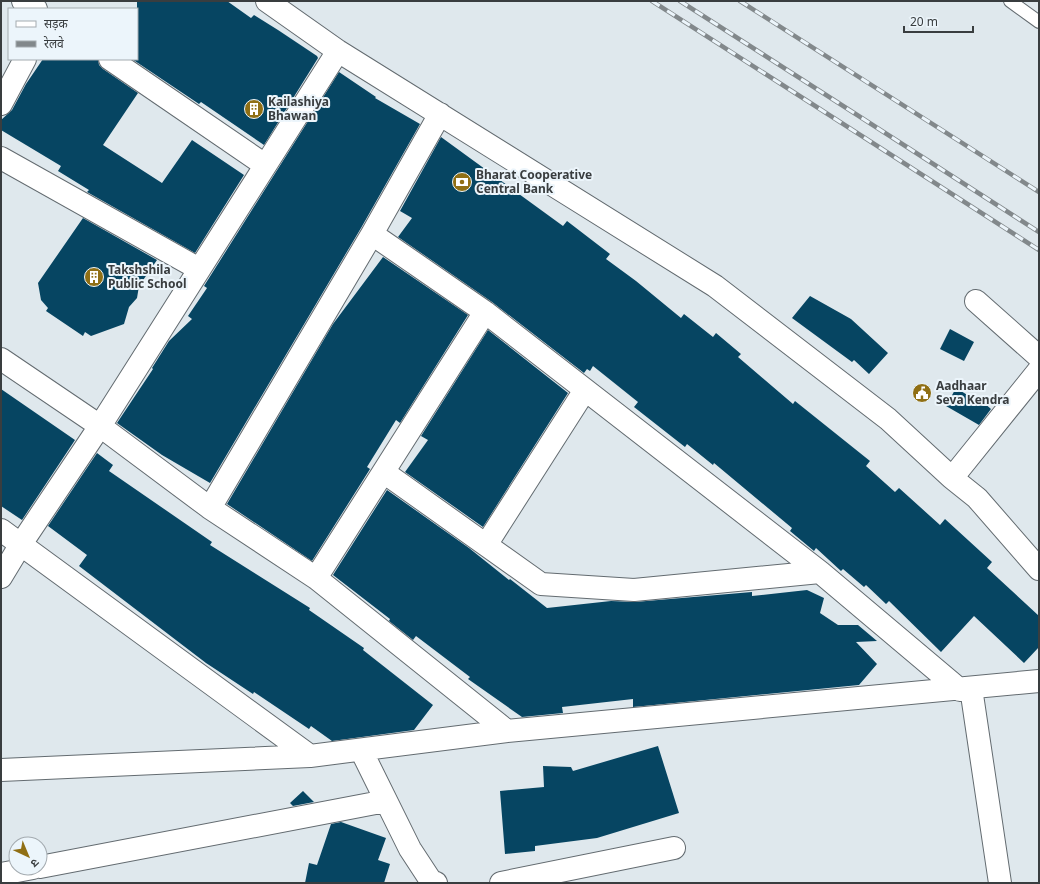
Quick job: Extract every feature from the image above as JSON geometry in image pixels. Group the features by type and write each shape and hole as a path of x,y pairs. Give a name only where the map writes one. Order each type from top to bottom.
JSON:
{"street":[{"path":"23,1 34,8"},
{"path":"267,1 338,51 715,286 888,418 952,478 977,498 1039,569"},
{"path":"1,577 21,544 100,426 338,51"},
{"path":"1,104 24,60"},
{"path":"111,60 265,165"},
{"path":"210,508 372,234 440,114"},
{"path":"1,158 200,269"},
{"path":"372,234 485,312 820,572 965,689 1000,883"},
{"path":"976,301 1039,358"},
{"path":"316,578 485,312"},
{"path":"1,359 100,426 210,508 316,578 507,731"},
{"path":"952,478 1039,370"},
{"path":"486,545 585,390"},
{"path":"384,473 541,584 634,590 820,572"},
{"path":"1,530 310,756"},
{"path":"1,770 310,756 507,731 1039,681"},
{"path":"361,750 410,849 432,881 436,883"},
{"path":"48,865 386,801"},
{"path":"500,883 674,848"}],"lane":[{"path":"1010,1 1039,22"}],"building":[{"path":"137,1 227,1 251,18 254,15 278,30 318,58 264,145 201,102 199,104 133,60 138,60"},
{"path":"42,60 98,60 99,65 103,69 138,93 103,145 162,183 192,140 244,175 195,253 87,192 89,190 58,171 61,166 1,130 1,120 12,110 26,84"},
{"path":"339,72 376,97 375,98 420,124 361,228 210,483 162,455 117,423 153,369 152,368 169,341 192,319 188,316 207,288 204,286"},
{"path":"441,137 563,226 567,221 610,254 606,259 636,281 681,318 684,314 713,337 716,333 741,354 738,357 793,404 795,401 870,461 866,466 895,492 899,488 940,525 945,519 992,562 987,568 1039,616 1039,647 1024,663 974,616 941,652 889,601 886,604 866,585 864,587 843,569 841,571 816,548 814,551 790,531 792,528 714,463 713,465 687,444 685,447 634,407 638,402 593,366 590,371 587,369 584,373 492,302 398,237 412,218 400,211"},
{"name":"Takshshila Public School","path":"83,218 157,260 139,286 137,298 129,307 124,324 91,336 85,332 83,336 46,311 48,308 41,300 38,283"},
{"path":"383,257 468,315 400,423 396,420 367,467 370,469 312,561 227,504 333,324"},
{"path":"810,296 851,319 888,353 869,374 854,360 852,362 792,318"},
{"path":"950,329 974,342 964,361 940,349"},
{"path":"488,330 568,393 483,527 405,472 428,440 421,436"},
{"path":"956,388 982,404 983,402 991,409 979,425 946,406"},
{"path":"1,389 75,440 22,520 1,506"},
{"path":"97,453 113,465 109,471 212,542 210,545 310,608 309,610 364,648 363,650 433,705 414,730 332,741 311,726 309,729 254,692 253,694 206,663 79,566 87,555 48,526"},
{"path":"387,490 469,548 547,608 611,601 635,602 752,592 752,596 807,590 824,598 820,613 838,625 858,625 877,641 856,642 877,664 859,685 633,707 633,699 562,707 563,713 522,717 468,679 470,677 416,636 413,640 389,621 390,619 333,575"},
{"path":"658,746 679,813 597,838 535,846 535,851 505,854 500,791 544,787 543,766 571,767 573,771"},
{"path":"303,791 314,802 293,806 290,803"},
{"path":"341,822 386,838 378,860 390,864 384,883 305,883 309,863 317,865 331,824"}],"railway":[{"path":"652,1 1039,250"},
{"path":"680,1 1039,232"},
{"path":"740,1 1039,192"}],"place":[{"name":"Kailashiya Bhawan","path":"254,109"},
{"name":"Bharat Cooperative Central Bank","path":"462,182"},
{"name":"Takshshila Public School","path":"94,277"},
{"name":"Aadhaar Seva Kendra","path":"922,393"}]}
